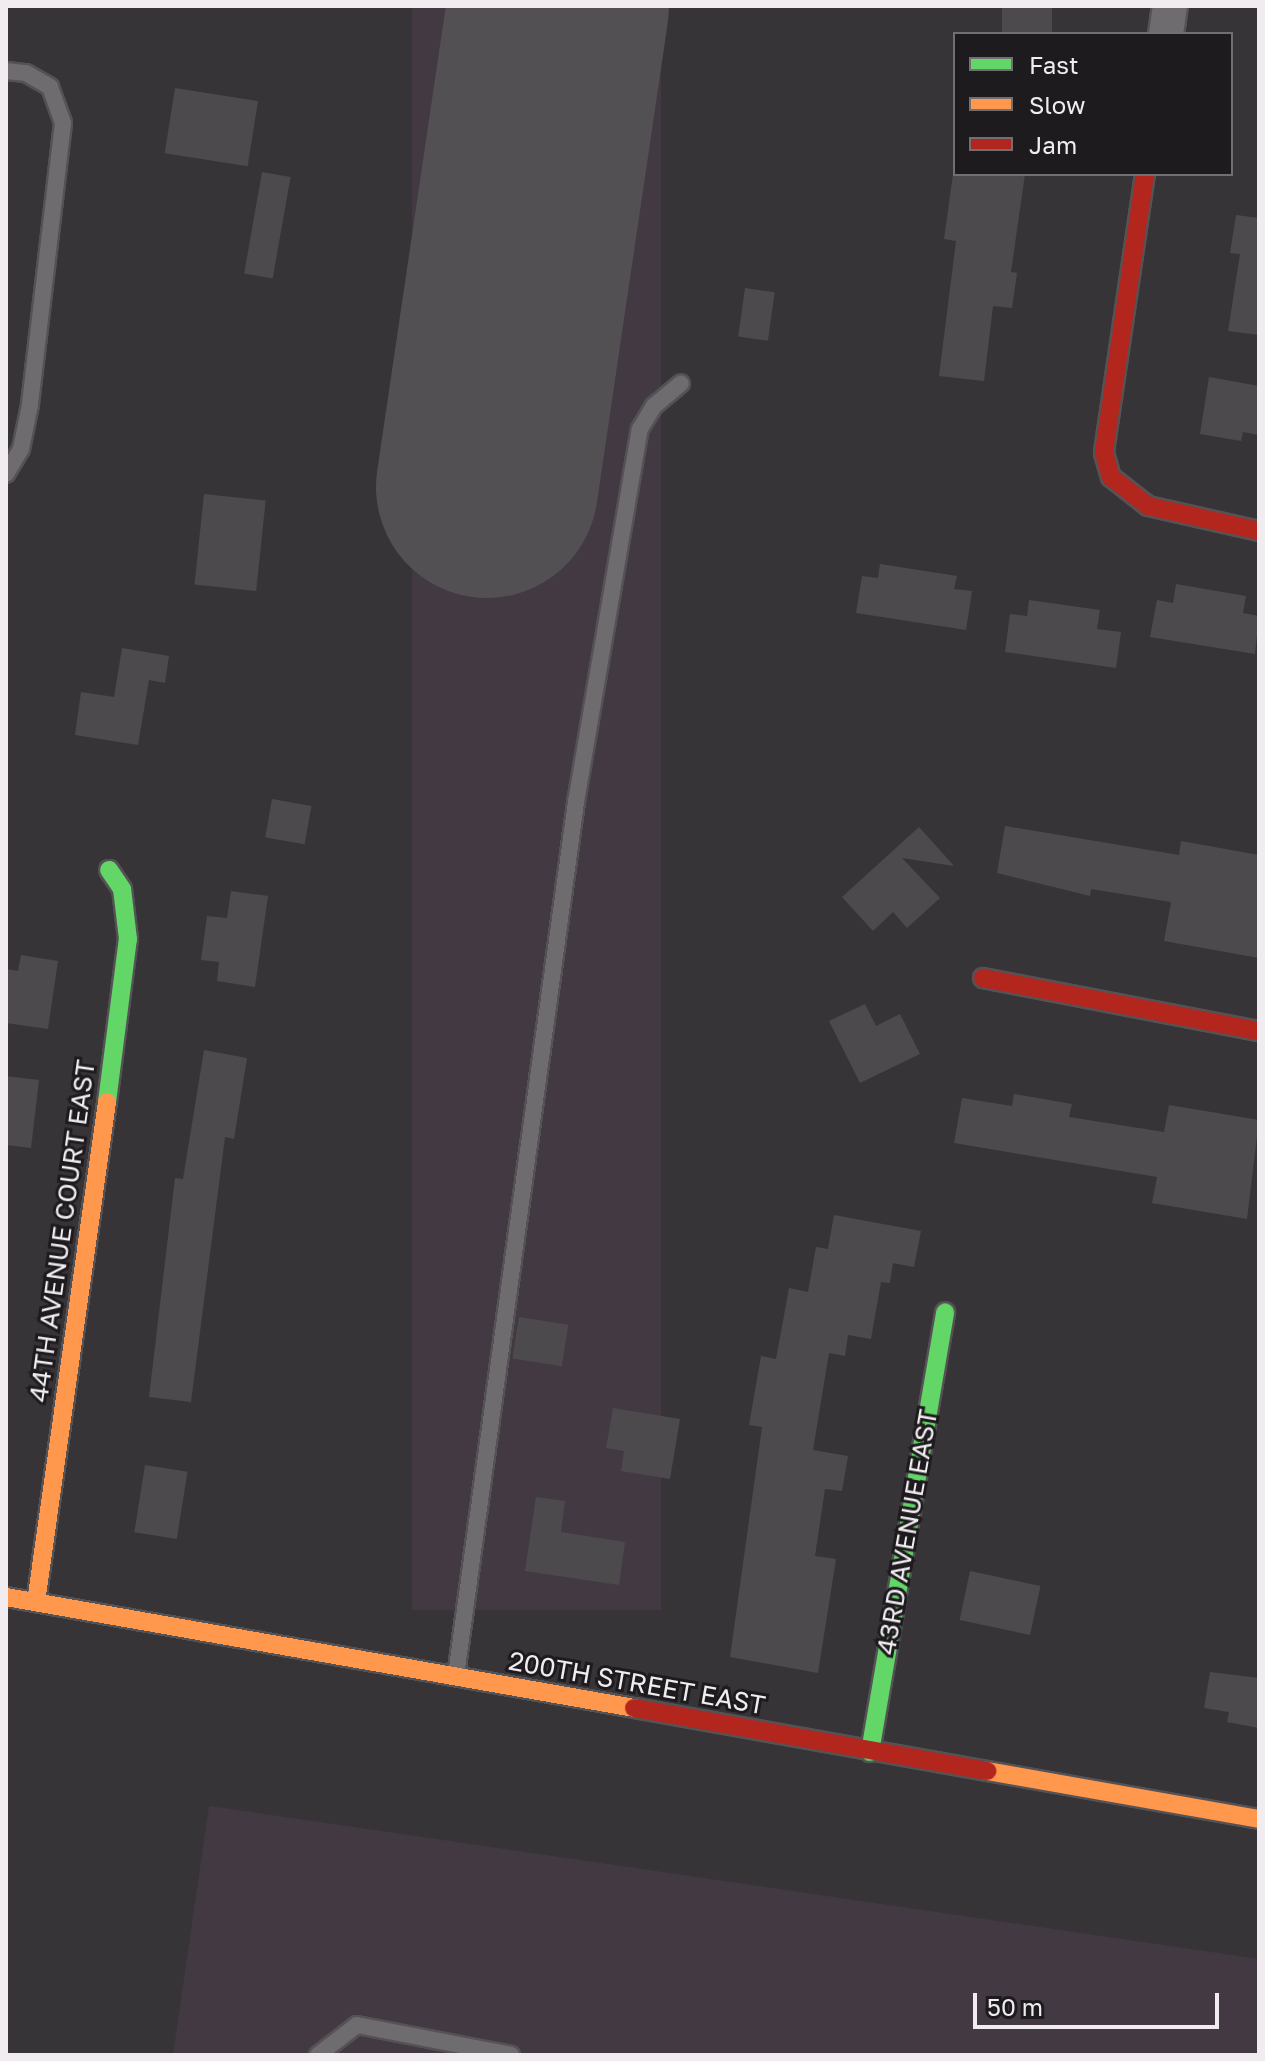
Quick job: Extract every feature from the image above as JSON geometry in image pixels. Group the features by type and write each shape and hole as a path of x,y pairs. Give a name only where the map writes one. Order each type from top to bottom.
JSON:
{"street":[{"path":"1166,32 1170,6"},
{"path":"1145,176 1104,453 1111,477 1128,494 1195,519 1259,531"},
{"name":"44TH AVENUE COURT EAST","path":"36,1602 124,981 128,939 122,889 109,870"},
{"path":"983,978 1259,1031"},
{"name":"43RD AVENUE EAST","path":"870,1752 945,1312"},
{"name":"200TH STREET EAST","path":"6,1597 1259,1819"}],"lane":[{"path":"6,71 26,73 50,87 63,123 30,405 21,449 6,474"},
{"path":"456,1677 576,802 640,429 654,406 681,383"},
{"path":"318,2055 357,2025 511,2055"}],"shaded area":[{"path":"412,6 661,6 661,1610 412,1610"},
{"path":"209,1806 1259,1959 1259,2055 173,2055"}],"building":[{"path":"1002,6 1052,6 1052,32 1002,32"},
{"path":"175,88 258,101 248,166 165,153"},
{"path":"262,172 291,177 273,278 244,273"},
{"path":"953,174 1025,176 1011,272 1017,273 1012,308 993,306 984,381 939,376 956,241 944,239"},
{"path":"1236,215 1259,218 1259,335 1228,331 1240,254 1230,253"},
{"path":"745,288 775,292 768,341 738,337"},
{"path":"1209,377 1259,386 1259,435 1243,432 1241,441 1200,434"},
{"path":"204,494 266,500 256,591 194,585"},
{"path":"880,564 957,576 954,589 972,591 966,630 856,613 862,576 878,578"},
{"path":"1176,584 1246,596 1243,613 1259,616 1255,654 1150,637 1157,600 1173,603"},
{"path":"1029,600 1100,610 1097,629 1121,632 1116,668 1005,652 1010,614 1027,616"},
{"path":"122,648 169,656 165,683 149,680 138,745 75,735 81,692 114,697"},
{"path":"272,799 311,806 305,844 265,837"},
{"path":"1005,826 1179,855 1181,841 1259,855 1259,958 1164,941 1171,902 1091,889 1090,896 997,873"},
{"path":"919,827 954,866 902,858 940,898 907,928 893,912 873,931 842,897"},
{"path":"231,891 268,896 255,987 217,981 219,962 201,960 207,916 227,918"},
{"path":"21,955 58,961 48,1029 6,1023 6,969 18,971"},
{"path":"865,1004 876,1026 900,1014 920,1054 860,1083 829,1021"},
{"path":"204,1050 247,1058 234,1139 225,1137 191,1402 149,1397 175,1178 183,1179"},
{"path":"6,1076 39,1080 31,1148 6,1145"},
{"path":"1014,1094 1072,1104 1069,1117 1164,1132 1169,1105 1259,1120 1247,1219 1152,1203 1157,1177 954,1143 962,1098 1012,1106"},
{"path":"834,1215 921,1231 914,1267 893,1263 890,1283 881,1282 871,1339 848,1335 845,1356 829,1353 813,1450 848,1456 842,1491 825,1489 815,1556 836,1559 818,1673 730,1657 762,1427 749,1425 761,1356 776,1359 789,1288 808,1292 816,1247 828,1249"},
{"path":"519,1317 568,1325 562,1366 512,1358"},
{"path":"613,1408 680,1419 670,1479 621,1471 624,1451 606,1448"},
{"path":"145,1465 187,1472 177,1539 134,1532"},
{"path":"536,1497 565,1501 561,1532 625,1542 619,1585 525,1571"},
{"path":"970,1571 1040,1586 1030,1635 960,1620"},
{"path":"1210,1672 1259,1678 1259,1728 1227,1722 1229,1712 1204,1708"}],"taxiway":[{"path":"487,487 527,491"}],"runway":[{"path":"487,487 558,6"}],"traffic: fast":[{"path":"107,1102 128,939 122,889 109,870"},
{"path":"870,1752 945,1312"}],"traffic: slow":[{"path":"36,1602 107,1102"},
{"path":"6,1597 634,1708"},
{"path":"987,1771 1259,1819"}],"traffic: jam":[{"path":"1145,176 1104,453 1111,477 1148,506 1259,531"},
{"path":"983,978 1259,1031"},
{"path":"634,1708 987,1771"}]}
